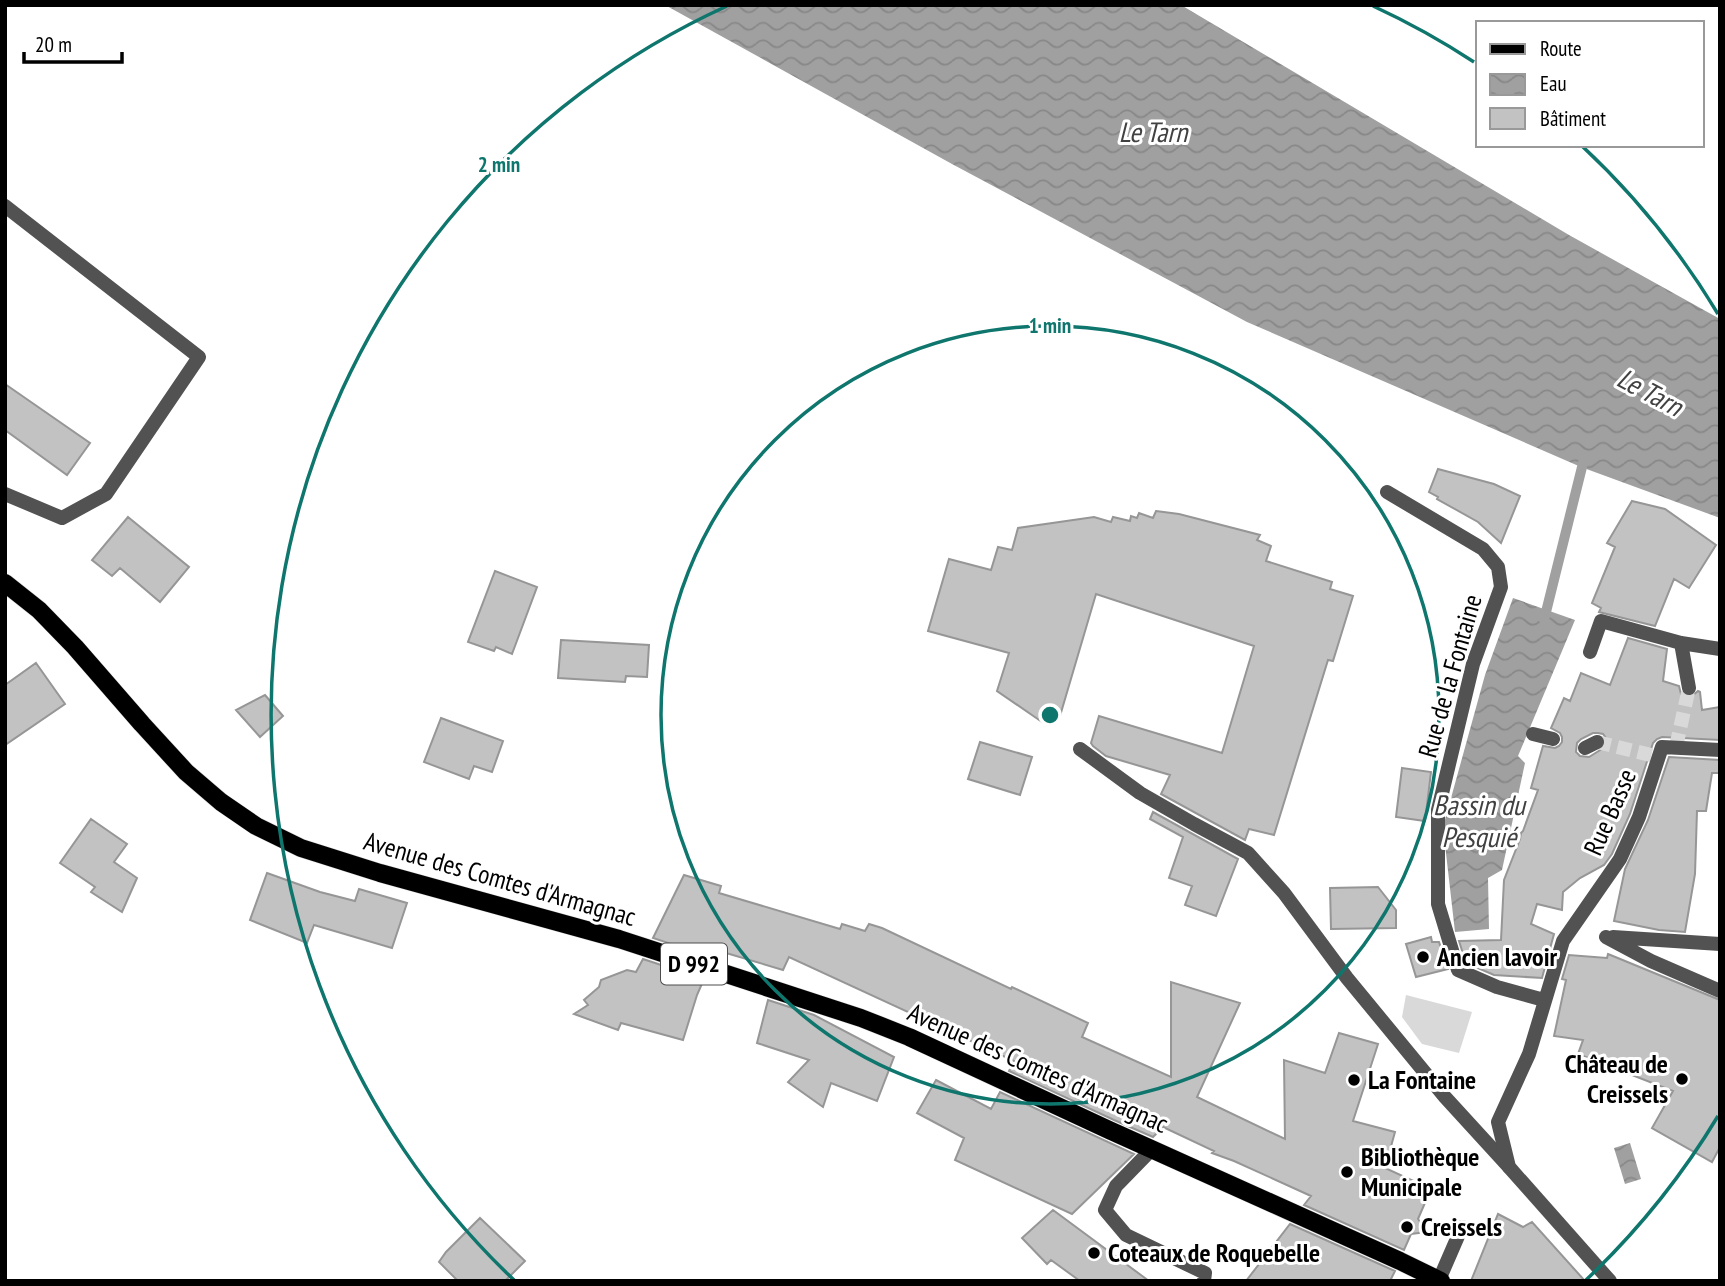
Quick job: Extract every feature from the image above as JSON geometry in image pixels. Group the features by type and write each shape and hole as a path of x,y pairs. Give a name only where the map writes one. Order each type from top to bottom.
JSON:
{"main road":[{"name":"Avenue des Comtes d'Armagnac","path":"5,583 39,610 75,647 186,772 221,802 256,826 289,843 380,873 619,939 861,1018 909,1037 1440,1280"}],"street":[{"path":"5,206 199,357 106,494 62,519 5,494"},
{"name":"Rue de la Fontaine","path":"1387,492 1483,550 1498,567 1501,587 1473,664 1438,810 1438,904 1458,970 1497,987 1544,1000"},
{"path":"1590,652 1601,621 1681,643 1720,649"},
{"path":"1681,643 1689,688"},
{"path":"1533,734 1553,739"},
{"name":"Rue Basse","path":"1544,1000 1563,941 1620,859 1639,817 1662,747 1720,750"},
{"path":"1080,748 1140,793 1248,853 1284,892 1340,970 1437,1088 1611,1281"},
{"path":"1720,944 1606,937 1651,961 1720,991"},
{"path":"1508,1167 1498,1122 1529,1054 1544,1000"},
{"path":"1152,1149 1116,1186 1105,1210 1124,1234 1205,1273 1204,1281"},
{"path":"1440,1280 1462,1227"}],"shaded area":[{"path":"1406,995 1472,1012 1459,1053 1422,1044 1402,1017"}],"water":[{"name":"Le Tarn","path":"665,5 1181,5 1569,235 1720,319 1720,518 1581,467 1247,322 952,164"},
{"name":"Bassin du Pesquié","path":"1513,598 1575,620 1518,756 1525,763 1502,870 1488,878 1489,929 1455,932 1443,827 1485,675"},
{"path":"1630,1143 1641,1179 1625,1184 1614,1148"}],"building":[{"path":"5,384 90,443 67,475 5,430"},
{"path":"1438,469 1494,484 1520,496 1501,543 1478,522 1429,492"},
{"path":"1632,501 1665,509 1716,545 1689,588 1674,579 1655,626 1599,612 1601,608 1592,603 1615,547 1607,543"},
{"path":"1156,511 1179,514 1260,535 1257,540 1271,546 1266,561 1332,582 1330,589 1353,596 1333,661 1328,660 1274,835 1249,829 1245,840 1161,794 1170,775 1106,756 1091,743 1099,716 1222,753 1254,646 1096,594 1060,716 1045,712 1042,722 997,691 1009,653 928,631 949,559 991,570 998,547 1012,550 1018,528 1094,517 1111,522 1113,517 1130,521 1131,516 1137,518 1139,513 1153,518"},
{"path":"128,517 189,567 160,602 120,568 112,576 92,560"},
{"path":"495,571 537,587 512,654 496,647 494,651 468,642"},
{"path":"1628,638 1667,649 1663,681 1679,686 1681,694 1686,697 1700,692 1702,710 1720,707 1720,740 1662,737 1653,743 1630,814 1612,854 1604,865 1580,878 1563,892 1562,910 1537,904 1531,924 1554,934 1542,978 1494,975 1466,963 1459,941 1501,940 1504,880 1538,790 1531,788 1543,746 1555,748 1562,742 1560,733 1551,728 1564,698 1570,701 1581,673 1610,685","holes":["1593,733 1603,734 1606,738 1605,747 1589,757 1580,756 1576,752 1577,743"]},
{"path":"561,640 649,645 647,677 626,676 625,682 558,678"},
{"path":"36,663 65,704 5,745 5,685"},
{"path":"265,695 283,716 260,737 236,710"},
{"path":"441,718 503,741 492,772 474,766 469,779 424,762"},
{"path":"980,742 1032,757 1020,795 968,779"},
{"path":"1669,757 1720,760 1720,773 1712,773 1706,811 1697,811 1695,874 1685,932 1614,921 1625,869 1648,820"},
{"path":"1402,768 1431,772 1425,821 1396,817"},
{"path":"1153,812 1238,859 1216,916 1185,905 1192,886 1169,878 1183,837 1150,819"},
{"path":"91,819 127,844 114,862 137,878 122,912 91,892 95,887 60,863"},
{"path":"267,873 355,901 359,889 407,903 392,948 314,925 307,943 250,920"},
{"path":"684,875 721,886 719,893 840,929 842,924 865,931 869,924 882,928 1088,1023 1082,1037 1171,1077 1171,982 1240,1003 1197,1097 1285,1139 1284,1060 1325,1073 1339,1033 1378,1044 1353,1121 1395,1132 1385,1168 1431,1189 1418,1219 1427,1232 1411,1234 1404,1250 1304,1205 1311,1196 1212,1153 1214,1151 1163,1127 1153,1137 1114,1120 1009,1071 1014,1061 789,957 783,970 716,950 713,958 653,938"},
{"path":"1378,887 1396,910 1396,928 1331,929 1330,888"},
{"name":"Ancien lavoir","path":"1431,937 1432,942 1439,942 1448,969 1416,977 1406,944"},
{"path":"1608,954 1720,1000 1720,1147 1712,1162 1652,1128 1673,1091 1578,1054 1583,1040 1554,1036 1566,980 1562,979 1569,955 1607,958"},
{"path":"643,959 704,979 683,1040 621,1023 618,1030 574,1014 588,1005 584,1000 599,987 601,980 627,970 636,972"},
{"path":"768,1000 814,1015 894,1057 877,1101 831,1083 823,1107 788,1082 809,1060 757,1043"},
{"path":"936,1080 991,1109 1000,1092 1134,1154 1072,1214 955,1160 964,1138 917,1113"},
{"path":"1053,1210 1149,1281 1080,1281 1051,1260 1047,1264 1022,1238"},
{"path":"1498,1214 1523,1227 1532,1222 1585,1281 1471,1281"},
{"path":"480,1218 525,1261 505,1281 458,1281 439,1262"},
{"path":"1290,1224 1395,1271 1390,1281 1246,1281"}],"waterway":[{"path":"1544,620 1585,455"}],"tunnel":[{"path":"1676,747 1689,688"},
{"path":"1597,742 1659,757"}],"place":[{"name":"Ancien lavoir","path":"1423,957"},
{"name":"Château de Creissels","path":"1682,1079"},
{"name":"La Fontaine","path":"1354,1080"},
{"name":"Bibliothèque Municipale","path":"1347,1172"},
{"name":"Creissels","path":"1407,1227"},
{"name":"Coteaux de Roquebelle","path":"1094,1253"}]}
